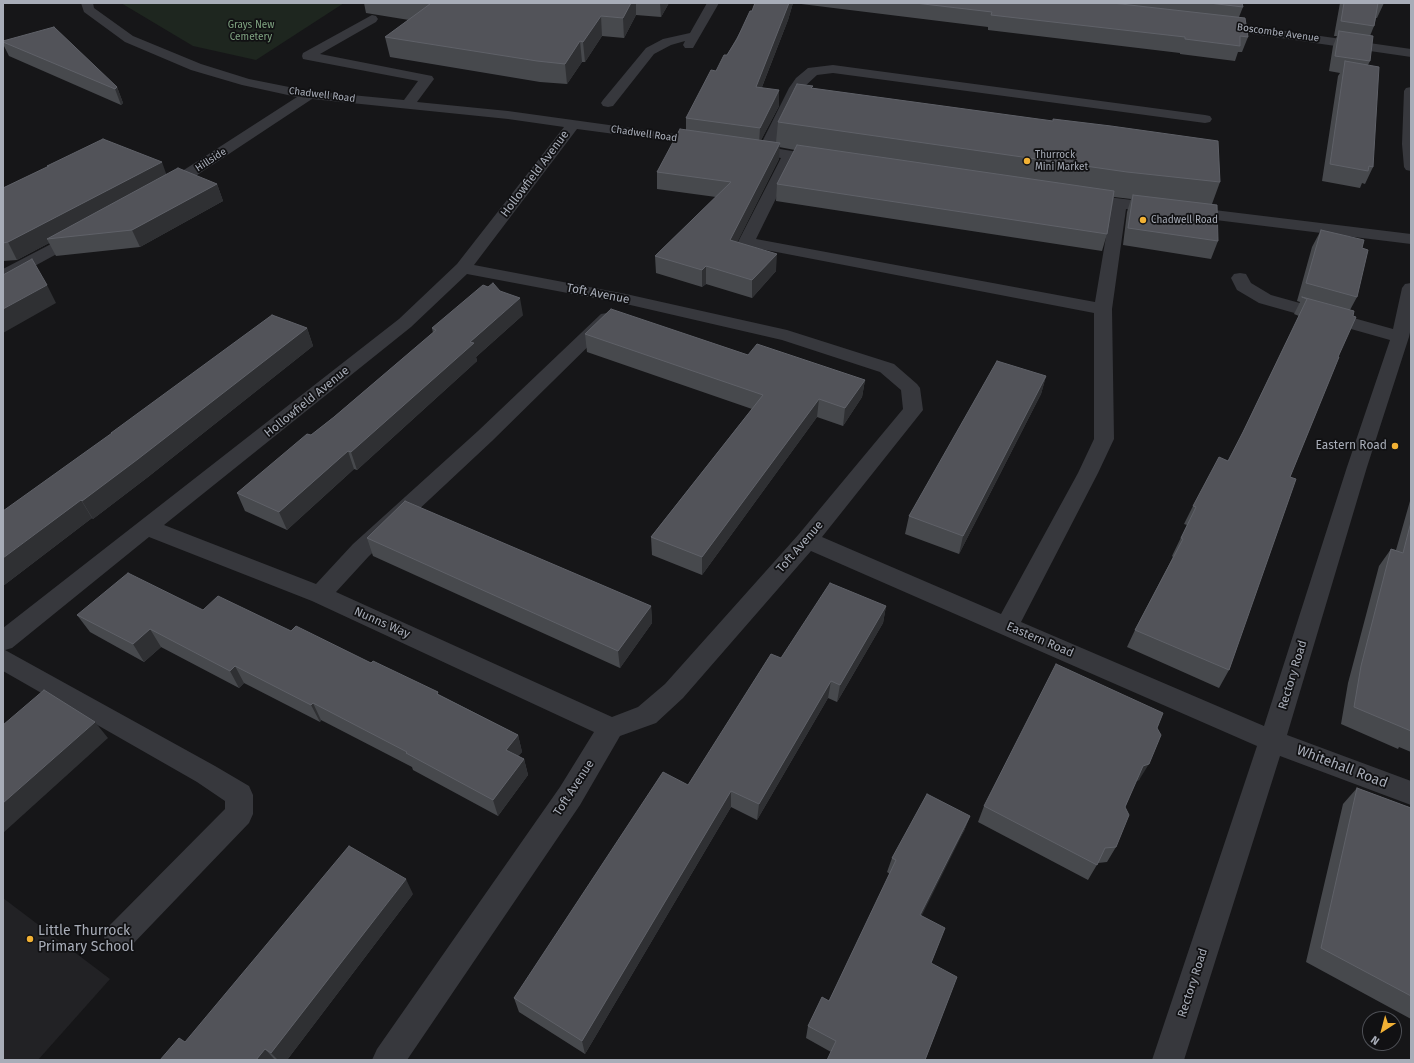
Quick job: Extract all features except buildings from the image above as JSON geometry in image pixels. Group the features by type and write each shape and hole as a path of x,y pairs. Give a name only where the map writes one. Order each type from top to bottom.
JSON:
{"street":[{"name":"Chadwell Road","path":"87,3 88,9 129,39 196,67 247,82 309,95 408,104 720,144"},
{"path":"608,104 650,50 667,42 692,40 713,3"},
{"path":"372,19 308,56 427,79 408,104"},
{"name":"Boscombe Avenue","path":"1208,24 1255,29 1411,53"},
{"path":"766,151 796,88 801,81 813,71 833,69 1205,119"},
{"path":"1411,91 1409,144 1411,167"},
{"name":"Hillside","path":"153,195 180,180 309,95"},
{"name":"Hollowfield Avenue","path":"3,641 148,528 405,323 463,268 573,124"},
{"path":"735,146 836,162"},
{"path":"790,155 746,242 1103,309"},
{"path":"1066,196 1119,204 1411,239"},
{"path":"1007,625 1084,480 1104,439 1103,309 1119,204"},
{"path":"3,276 91,229"},
{"name":"Toft Avenue","path":"388,1060 570,796 611,728 647,715 674,691 808,540 913,410 910,388 887,368 788,336 626,299 463,268"},
{"path":"1240,278 1242,286 1265,299 1400,337"},
{"name":"Rectory Road","path":"1168,1060 1272,741 1357,467 1400,337 1411,288"},
{"path":"320,595 362,550 485,436 626,299"},
{"name":"Nunns Way","path":"148,528 320,595 611,728"},
{"name":"Eastern Road","path":"808,540 1272,741"},
{"path":"3,659 199,770 239,795 239,814 119,937"},
{"name":"Whitehall Road","path":"1272,741 1411,793"}],"shaded area":[{"name":"Little Thurrock Primary School","path":"3,898 110,979 38,1060 3,1060"}],"green space":[{"name":"Grays New Cemetery","path":"121,3 344,3 256,60 193,46"}],"place":[{"name":"Thurrock Mini Market","path":"1027,161"},
{"name":"Chadwell Road","path":"1143,220"},
{"name":"Eastern Road","path":"1395,446"},
{"name":"Little Thurrock Primary School","path":"30,939"}]}
